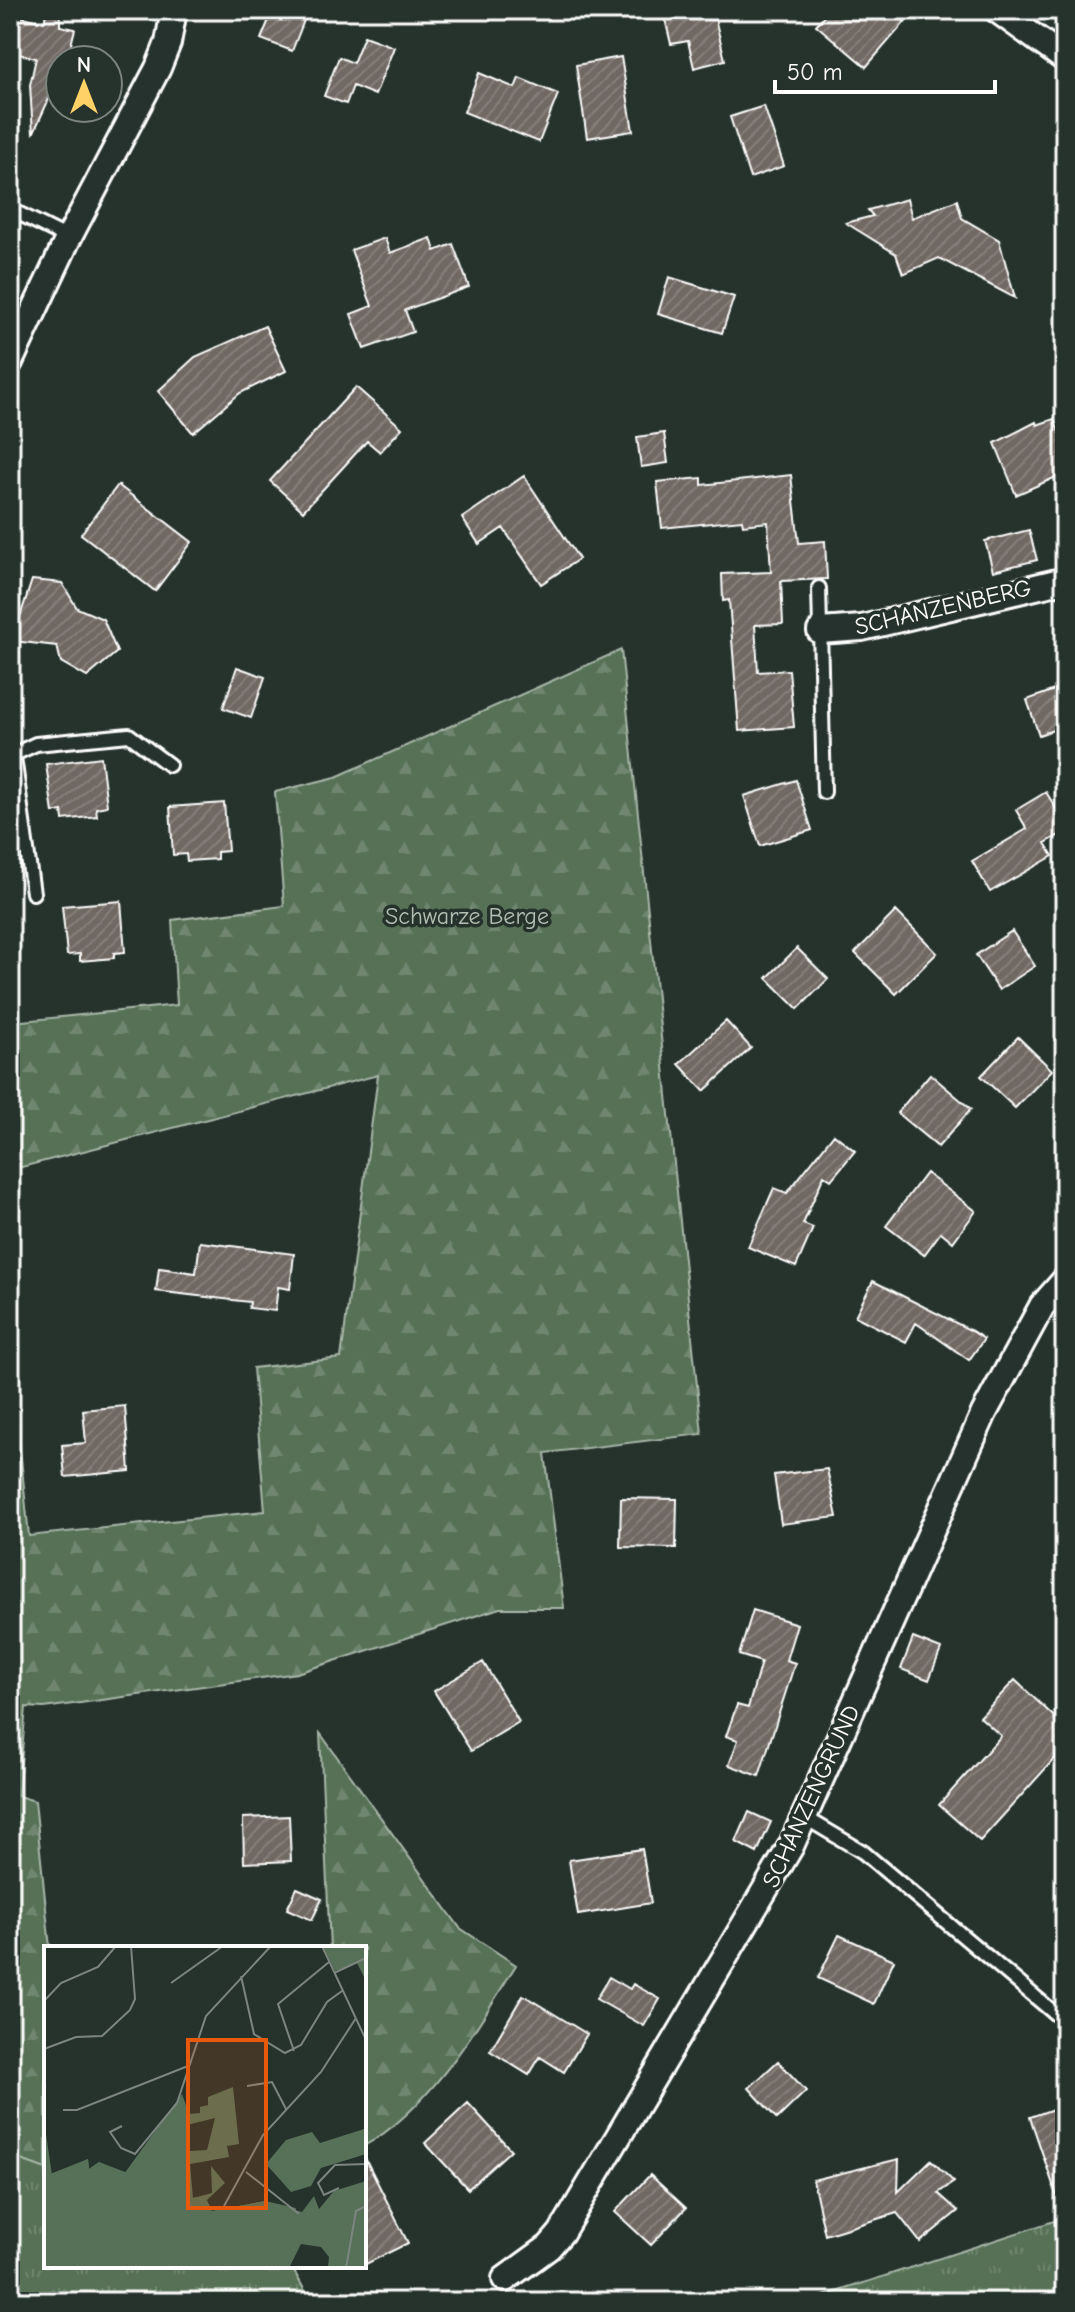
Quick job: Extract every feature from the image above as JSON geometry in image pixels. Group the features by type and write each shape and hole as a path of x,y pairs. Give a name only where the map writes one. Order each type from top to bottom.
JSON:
{"street":[{"path":"10,359 68,238 158,68 168,43 174,10"},
{"path":"997,10 1065,59"},
{"name":"SCHANZENBERG","path":"820,631 862,628 1065,580"},
{"name":"SCHANZENGRUND","path":"505,2279 549,2247 561,2233 720,1962 759,1906 806,1818 984,1413 1042,1306 1065,1280"}],"lane":[{"path":"10,209 68,238"},
{"path":"819,588 824,792"},
{"path":"33,893 12,757 36,744 129,735 169,765"},
{"path":"806,1818 863,1852 1065,2022"}],"green space":[{"name":"Schwarze Berge","path":"621,650 702,1434 545,1453 564,1608 500,1608 297,1673 44,1708 26,1707 18,1796 35,1801 50,1946 44,1946 44,2268 292,2268 311,2302 10,2302 10,1352 29,1536 265,1511 253,1368 341,1358 378,1075 10,1170 10,1001 13,1022 177,1005 172,920 284,906 275,792 336,777"},
{"path":"320,1733 460,1928 516,1965 468,2040 431,2089 388,2130 366,2145 366,1946 330,1946"},
{"path":"10,2156 44,2168 44,2268 292,2268 311,2302 10,2302"},
{"path":"1063,2218 1065,2302 805,2302"}],"building":[{"path":"47,10 60,10 60,26 75,29 71,44 44,44 44,110 33,134 30,85 36,58 10,52 10,14 44,22"},
{"path":"273,10 308,10 292,51 261,39"},
{"path":"663,10 713,10 725,60 694,68 688,41 671,44"},
{"path":"829,10 890,10 905,22 866,67 816,25"},
{"path":"364,36 394,47 375,95 353,86 346,104 324,96 339,57 353,63"},
{"path":"621,57 633,131 587,138 576,65"},
{"path":"479,73 515,88 519,78 558,94 539,142 464,112"},
{"path":"764,106 784,166 750,178 730,117"},
{"path":"907,199 912,218 957,200 962,218 999,240 1015,298 939,258 903,274 896,254 846,223 873,216 868,210"},
{"path":"385,238 390,253 431,238 435,251 453,244 469,287 405,310 413,332 364,349 351,314 372,306 351,250"},
{"path":"669,277 734,297 722,333 658,314"},
{"path":"265,326 286,371 240,393 193,433 158,391 195,357"},
{"path":"356,387 402,428 380,452 367,441 303,511 270,481"},
{"path":"1054,419 1060,434 1065,432 1065,473 1016,495 995,443 1036,422 1037,425"},
{"path":"664,433 668,463 641,467 637,437"},
{"path":"791,475 799,543 825,541 827,579 781,581 783,624 755,625 758,672 789,670 794,727 739,731 729,600 723,601 722,574 771,572 768,522 743,525 742,520 662,528 657,482 702,478 702,485"},
{"path":"524,476 579,559 541,584 503,528 479,544 462,518"},
{"path":"118,485 192,542 155,591 81,534"},
{"path":"1029,530 1037,560 993,571 985,541"},
{"path":"32,580 62,583 77,608 103,619 117,652 87,677 61,662 57,646 12,641"},
{"path":"237,667 265,677 251,718 223,708"},
{"path":"1065,686 1065,726 1039,735 1027,700"},
{"path":"101,757 107,806 96,808 97,816 63,820 62,811 53,813 46,764"},
{"path":"796,780 812,830 760,846 744,796"},
{"path":"1046,792 1065,823 1065,832 1045,843 1053,856 990,892 972,861 1027,829 1016,810"},
{"path":"224,803 228,851 217,852 217,859 187,861 186,854 173,855 170,807"},
{"path":"121,901 125,952 114,953 114,958 80,961 80,954 67,955 62,906"},
{"path":"896,911 937,953 896,994 855,953"},
{"path":"1012,931 1035,966 999,990 976,955"},
{"path":"797,948 828,979 798,1009 767,978"},
{"path":"726,1021 751,1048 704,1091 679,1064"},
{"path":"1018,1037 1052,1070 1015,1108 981,1076"},
{"path":"930,1074 971,1109 938,1147 897,1113"},
{"path":"834,1134 855,1151 831,1180 824,1175 803,1224 813,1228 796,1267 748,1247 774,1188 787,1193"},
{"path":"926,1173 976,1211 953,1242 941,1232 924,1255 886,1226"},
{"path":"200,1242 294,1254 290,1289 278,1287 275,1311 249,1308 250,1302 156,1291 159,1268 196,1273"},
{"path":"873,1281 984,1339 969,1360 916,1323 906,1342 855,1316"},
{"path":"125,1406 130,1471 65,1477 62,1445 86,1443 83,1410"},
{"path":"827,1469 837,1517 781,1524 774,1475"},
{"path":"621,1498 677,1499 676,1548 620,1547"},
{"path":"753,1610 797,1624 786,1660 795,1663 759,1776 729,1765 738,1740 726,1736 737,1705 748,1708 761,1662 739,1655"},
{"path":"913,1638 941,1649 929,1680 901,1669"},
{"path":"483,1662 519,1722 471,1751 434,1691"},
{"path":"1015,1680 1065,1727 1065,1747 980,1841 939,1805 1001,1736 980,1717"},
{"path":"749,1812 771,1822 757,1853 736,1842"},
{"path":"289,1816 291,1861 244,1863 243,1818"},
{"path":"642,1849 651,1903 578,1915 569,1860"},
{"path":"297,1888 322,1899 312,1920 287,1909"},
{"path":"839,1935 894,1960 874,2004 818,1978"},
{"path":"609,1977 630,1989 633,1984 660,1999 644,2026 596,1999"},
{"path":"523,1995 587,2034 564,2072 540,2057 529,2075 490,2051"},
{"path":"778,2061 806,2091 777,2119 749,2088"},
{"path":"468,2103 511,2150 468,2189 425,2143"},
{"path":"1065,2105 1065,2207 1061,2208 1030,2117"},
{"path":"899,2159 898,2192 931,2160 954,2182 938,2193 958,2211 920,2242 897,2213 825,2235 813,2180"},
{"path":"366,2160 408,2243 366,2264"},
{"path":"650,2175 686,2208 651,2245 615,2212"}]}
